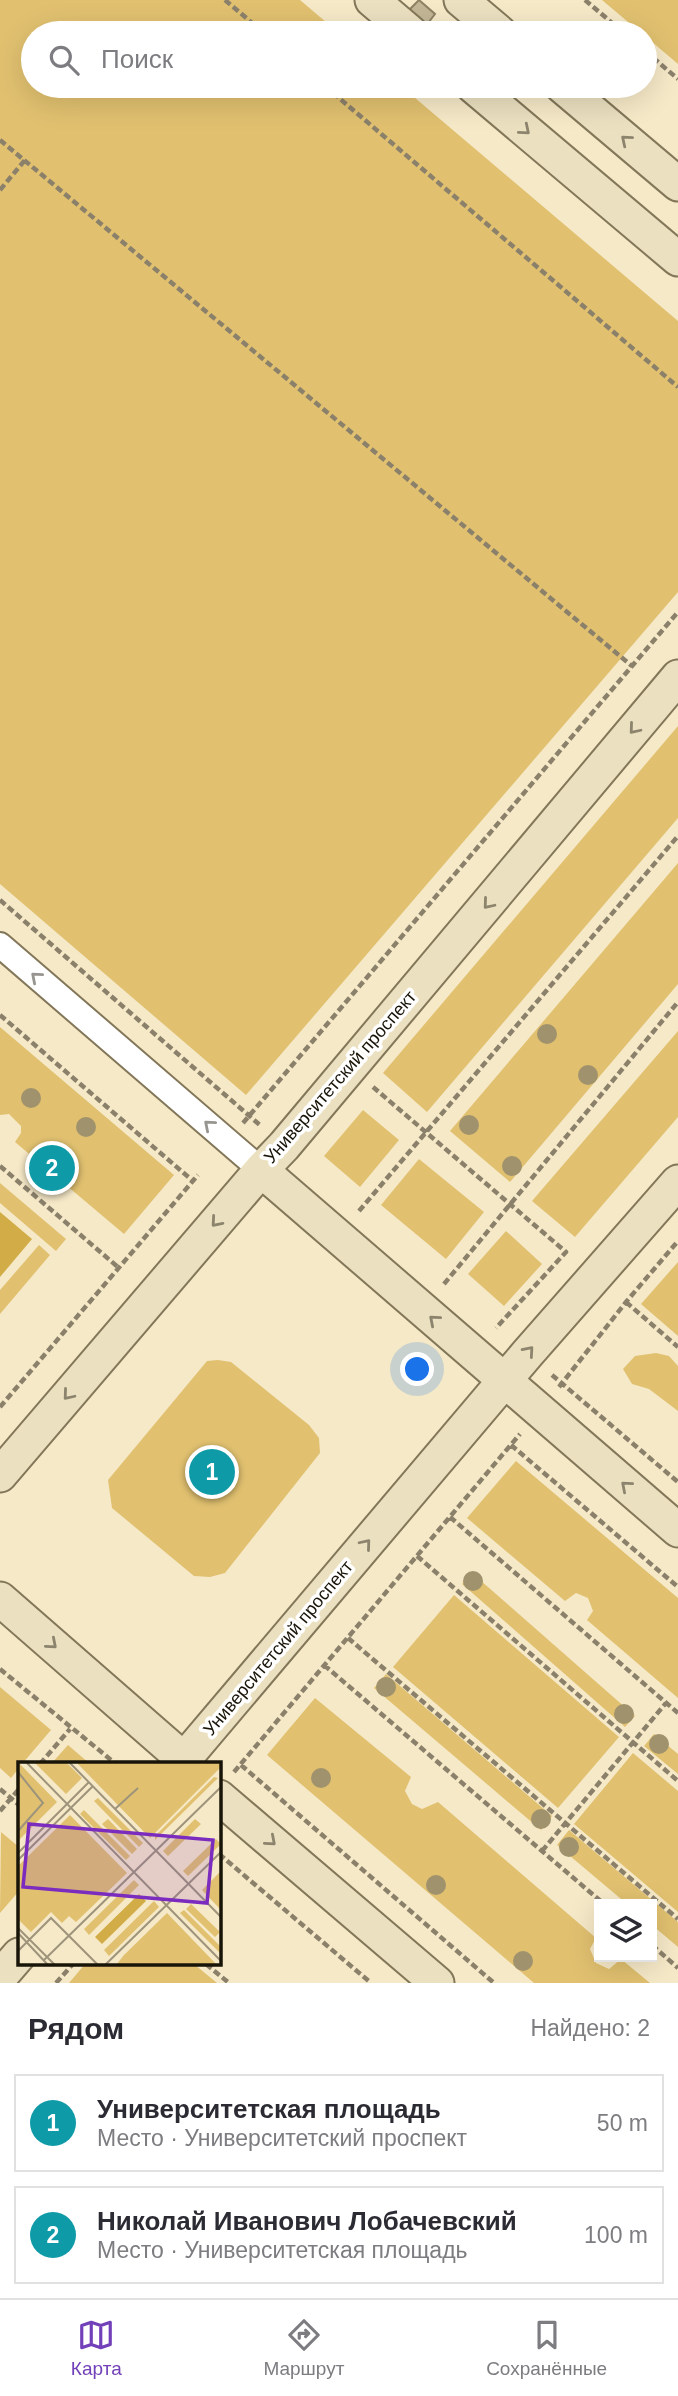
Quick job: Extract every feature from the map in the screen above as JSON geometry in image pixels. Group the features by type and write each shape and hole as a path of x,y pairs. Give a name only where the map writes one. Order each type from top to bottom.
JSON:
{"main road":[{"path":"372,0 397,21"},
{"path":"461,0 485,21"},
{"path":"487,98 678,259"},
{"path":"576,98 678,184"},
{"name":"Университетский проспект","path":"0,1475 284,1146 678,677"},
{"path":"261,1170 678,1530"},
{"name":"Университетский проспект","path":"185,1762 505,1380 678,1182"},
{"path":"0,1599 185,1762"},
{"path":"226,1785 437,1983"},
{"path":"0,1978 18,1956"}],"street":[{"path":"0,945 261,1170"}],"path":[{"path":"225,0 250,21"},
{"path":"585,0 610,21"},
{"path":"657,61 678,79"},
{"path":"339,98 678,387"},
{"path":"0,140 632,666"},
{"path":"0,190 25,160"},
{"path":"248,1116 678,612"},
{"path":"359,1211 678,836"},
{"path":"0,900 268,1132"},
{"path":"444,1284 678,1002"},
{"path":"0,1015 193,1181"},
{"path":"373,1087 566,1252 496,1328"},
{"path":"0,1166 119,1268"},
{"path":"1,1405 198,1175"},
{"path":"226,1785 563,1383 678,1241"},
{"path":"669,1252 678,1253"},
{"path":"626,1302 678,1347"},
{"path":"552,1375 678,1482"},
{"path":"511,1445 678,1587"},
{"path":"450,1517 678,1713"},
{"path":"417,1556 678,1781"},
{"path":"348,1638 678,1919"},
{"path":"324,1665 598,1899"},
{"path":"0,1669 113,1762"},
{"path":"542,1850 666,1703"},
{"path":"42,1762 70,1729"},
{"path":"241,1765 494,1983"},
{"path":"0,1789 18,1804"},
{"path":"0,1811 18,1790"},
{"path":"220,1855 370,1983"},
{"path":"657,1949 678,1968"},
{"path":"56,1983 71,1966"},
{"path":"208,1966 229,1983"}],"shaded area":[{"path":"0,0 300,0 325,21 21,21 21,98 415,98 678,321 678,592 246,1095 0,884"},
{"path":"602,0 678,0 678,64 657,46 657,21 627,21"},
{"path":"678,726 678,818 427,1112 383,1073"},
{"path":"678,863 678,984 510,1182 450,1131"},
{"path":"0,1027 174,1175 124,1234 15,1142 21,1133 21,1126 9,1114 0,1115"},
{"path":"678,1031 678,1117 575,1237 532,1201"},
{"path":"363,1110 399,1140 360,1187 324,1156"},
{"path":"419,1159 484,1212 446,1259 381,1205"},
{"path":"0,1183 66,1239 56,1251 0,1203"},
{"path":"0,1212 32,1239 0,1277"},
{"path":"506,1231 542,1264 504,1306 468,1274"},
{"path":"39,1245 50,1255 0,1314 0,1290"},
{"path":"678,1262 678,1336 641,1304"},
{"path":"656,1353 669,1356 678,1366 678,1411 649,1389 632,1384 623,1369 635,1356"},
{"path":"207,1361 231,1362 309,1425 319,1438 320,1453 225,1573 210,1577 194,1576 112,1508 108,1480"},
{"path":"516,1461 678,1598 678,1698 587,1620 593,1611 588,1598 576,1593 565,1601 467,1518"},
{"path":"472,1573 635,1716 625,1727 462,1584"},
{"path":"454,1595 619,1737 558,1808 393,1667"},
{"path":"386,1674 552,1816 541,1830 374,1688"},
{"path":"0,1687 51,1730 24,1762 18,1762 18,1769 11,1778 0,1768"},
{"path":"315,1698 411,1777 405,1791 412,1804 422,1809 438,1802 594,1936 590,1949 594,1962 609,1969 617,1962 625,1962 650,1983 534,1983 267,1755"},
{"path":"654,1734 678,1754 678,1774 644,1746"},
{"path":"68,1745 88,1762 53,1762"},
{"path":"633,1753 678,1791 678,1912 574,1824"},
{"path":"569,1830 651,1899 621,1899 557,1845"},
{"path":"1,1832 18,1846 18,1892 0,1913"},
{"path":"657,1904 678,1922 678,1947 657,1929"},
{"path":"83,1966 196,1966 217,1983 69,1983"}],"building":[{"path":"419,0 435,14 430,21 419,21 408,11"}],"place":[{"name":"Николай Иванович Лобачевский","path":"52,1168"},
{"name":"Университетская площадь","path":"212,1472"}]}
